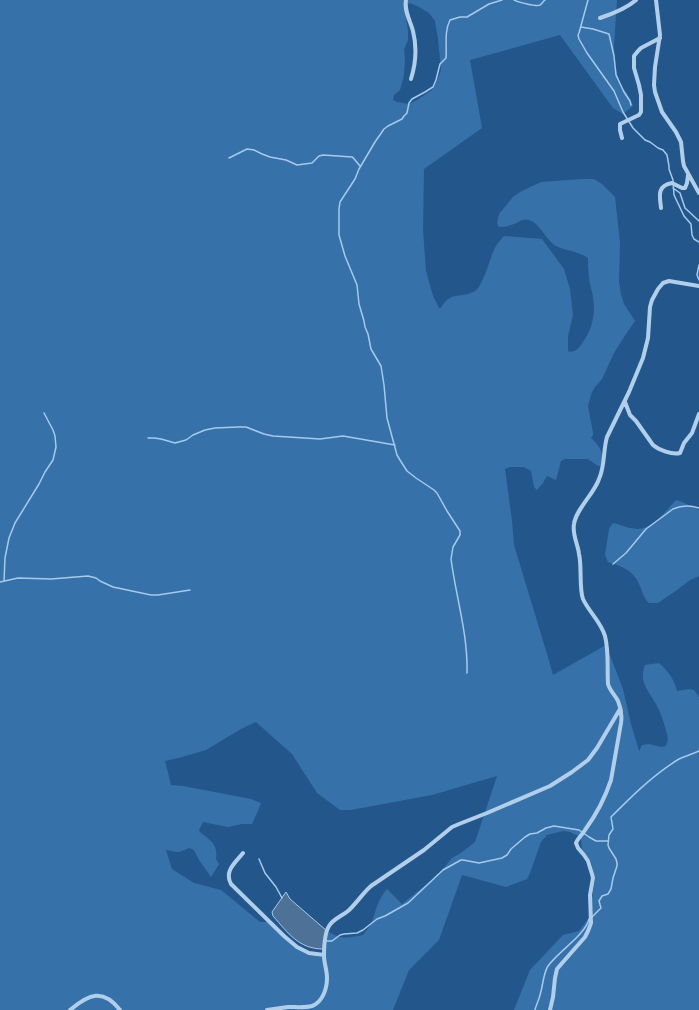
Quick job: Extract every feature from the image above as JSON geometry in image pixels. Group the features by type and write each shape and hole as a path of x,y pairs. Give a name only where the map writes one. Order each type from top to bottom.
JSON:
{"street":[{"path":"406,0 406,11 415,43 415,63 411,79"},
{"path":"600,18 610,15 636,0"},
{"path":"656,0 660,38 655,67 655,92 662,112 681,142 683,161 688,175 699,194"},
{"path":"622,138 620,124 639,115 641,112 641,95 634,63 634,56 641,48 660,38"},
{"path":"661,208 661,189 667,184 672,183 680,188 685,188 688,175"},
{"path":"550,1010 555,978 558,969 584,937 591,925 590,898 593,878 588,860 577,845 577,841 606,794 611,780 621,723 618,701 609,689 608,684 606,643 603,629 591,613 582,597 580,557 573,528 574,522 600,479 607,438 635,379 646,348 652,300 663,283 669,281 699,286"},
{"path":"625,402 630,415 653,445 662,450 676,454 680,453 684,443 692,433 699,414"},
{"path":"267,1010 310,1007 320,1001 327,977 324,955 326,933 328,927 336,918 349,910 371,886 424,850 452,827 539,791 576,770 592,755 620,708"},
{"path":"242,853 229,871 229,880 231,884 296,947 309,953 324,955"},
{"path":"70,1010 86,999 97,996 106,997 120,1010"}],"shaded area":[{"path":"0,0 617,0 614,45 615,66 621,86 627,93 633,106 623,114 613,108 560,35 470,60 482,128 424,169 423,230 426,271 433,296 439,308 441,308 448,299 470,293 478,288 496,246 504,236 542,239 564,269 570,289 573,315 568,336 568,350 569,352 574,351 579,348 587,336 593,318 594,305 589,279 588,258 556,246 536,224 529,220 523,220 505,227 499,227 497,223 499,214 513,197 541,182 594,179 602,184 615,197 620,243 619,282 624,304 635,321 614,353 602,379 592,392 588,406 593,433 591,438 597,444 602,454 600,466 588,459 565,459 561,461 556,480 547,476 537,490 534,487 531,471 524,467 510,467 505,469 514,545 553,675 606,645 623,689 639,751 642,745 649,744 661,747 666,746 668,739 661,714 644,682 643,671 645,665 659,663 670,676 677,691 689,689 694,690 699,697 699,1010 514,1010 530,970 563,935 579,931 589,918 595,879 591,862 582,849 580,837 570,832 563,831 547,835 541,842 527,879 506,887 462,875 439,940 409,970 393,1010 0,1010","holes":["410,3 429,13 435,21 441,70 432,90 409,104 393,100 394,95 400,90 404,75 404,49 408,40 405,11 407,5","256,722 292,754 317,793 340,810 351,810 432,795 497,776 475,842 452,858 438,875 402,904 387,889 379,901 372,922 363,935 344,938 327,931 323,957 313,955 295,946 271,922 260,922 221,890 194,883 172,869 166,850 178,852 189,848 194,850 211,877 219,864 216,859 215,846 199,830 203,822 228,827 242,824 252,824 261,803 251,799 171,785 165,761 206,750 241,729"]},
{"path":"676,500 699,510 699,576 690,580 658,603 649,603 644,597 638,581 628,570 608,562 605,555 609,529 613,523 635,529 649,526 664,514"},
{"path":"286,892 290,899 327,931 323,949 307,946 301,943 289,934 273,916 272,912"}],"waterway":[{"path":"467,673 466,644 451,559 453,547 460,535 460,531 437,493 407,471 397,455 387,418 381,366 371,349 359,304 357,285 345,256 339,235 339,209 340,202 384,129 402,119 407,113 409,103 412,99 433,87 440,64 446,58 446,34 450,20 460,17 467,17 489,4 502,0"},
{"path":"514,0 527,4 538,5 541,5 545,0"},
{"path":"588,0 578,35 579,39 614,91 623,112 633,128 645,140 663,150 667,155 669,169 673,180 674,195 684,216 691,224 694,239 699,242"},
{"path":"581,27 609,34 614,56 616,75 631,105"},
{"path":"229,158 247,149 254,150 270,157 286,160 297,165 312,163 319,156 323,155 352,157 360,166"},
{"path":"673,188 680,193 685,208 699,221"},
{"path":"699,265 697,275 699,280"},
{"path":"4,581 5,558 9,538 15,523 53,460 56,447 55,436 44,413"},
{"path":"148,438 161,439 175,443 186,440 205,430 215,428 246,427 273,436 320,439 343,436 395,445"},
{"path":"613,564 626,553 646,529 673,509 686,506 699,508"},
{"path":"0,582 18,578 51,579 88,576 96,578 113,587 151,595 190,590"},
{"path":"592,917 601,908 599,901 602,896 608,894 611,889 617,866 616,859 608,845 609,835 613,829 611,817 660,772 679,759 699,751"},
{"path":"325,941 332,941 340,935 357,933 363,930 377,919 408,903 443,870 461,860 479,863 502,858 525,837 546,828 554,826 579,830 596,841 608,841"},
{"path":"259,859 265,873 276,887 282,898"},
{"path":"535,1010 548,966 583,931 589,919"}]}
